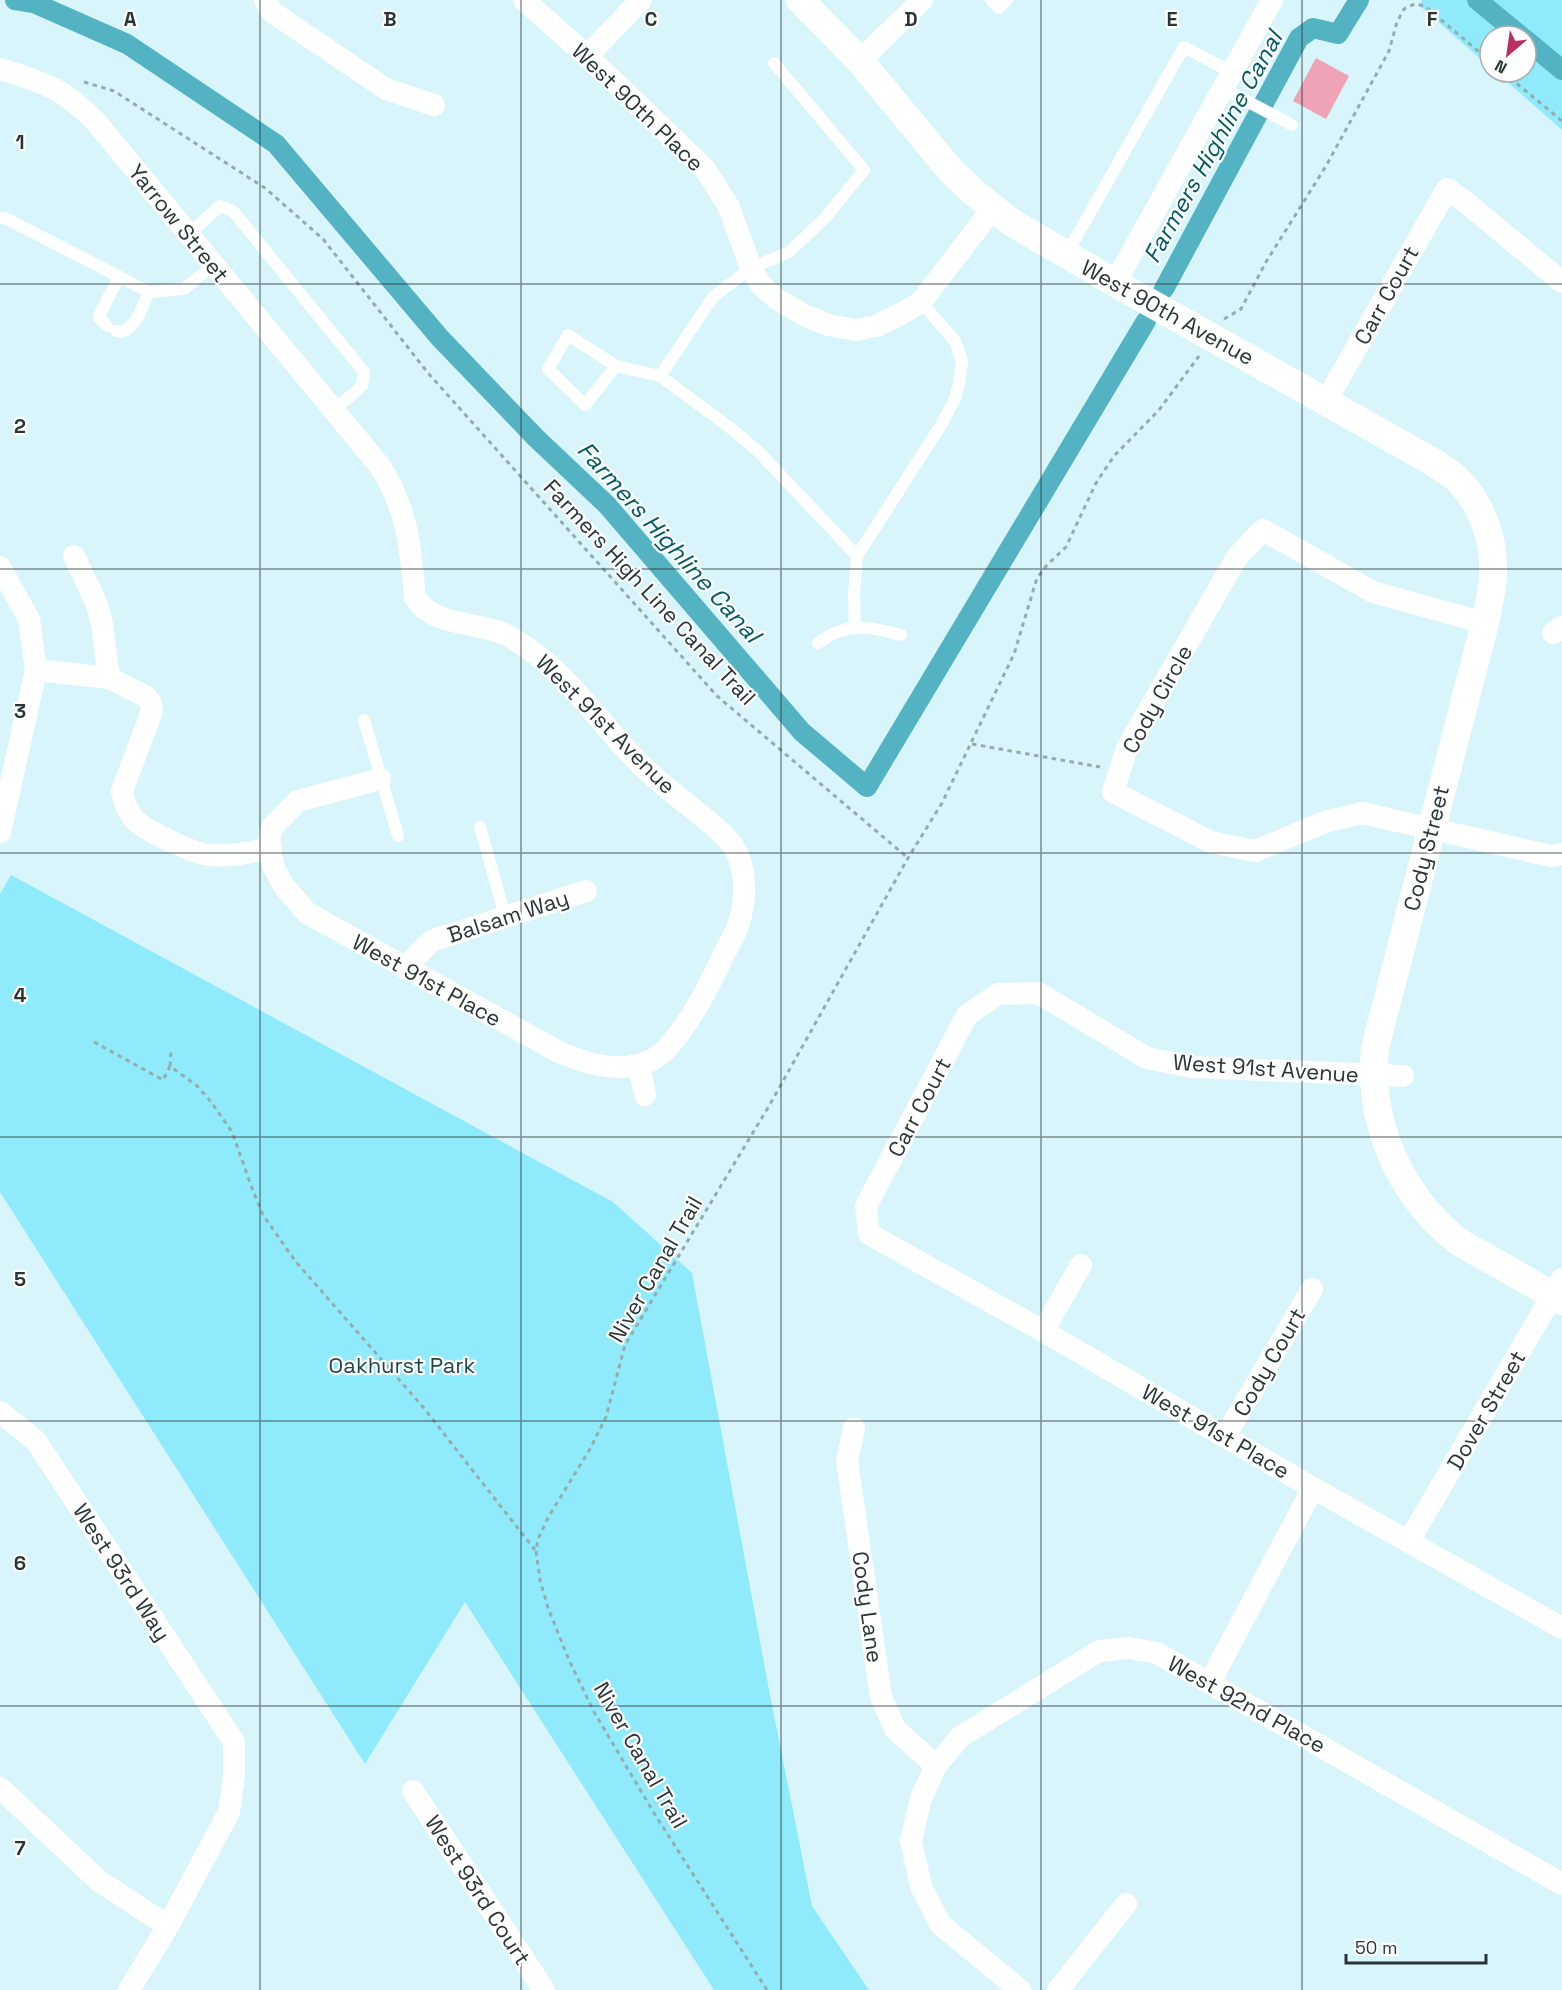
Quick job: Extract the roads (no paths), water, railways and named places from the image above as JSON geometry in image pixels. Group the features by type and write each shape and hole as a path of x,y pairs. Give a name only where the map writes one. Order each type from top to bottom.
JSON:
{"street":[{"path":"265,0 272,12 386,89 434,105"},
{"name":"West 90th Place","path":"524,0 587,56 705,169 729,207 751,268 761,285 777,299 804,315 828,325 856,330 876,326 899,315 921,302 993,208"},
{"path":"587,56 641,0"},
{"name":"West 90th Avenue","path":"800,0 860,62 951,171 993,208 1029,234 1433,462 1456,478 1472,498 1486,523 1493,549 1493,578 1485,623"},
{"path":"860,62 922,0"},
{"path":"1115,283 1272,0"},
{"name":"Yarrow Street","path":"0,69 38,80 59,90 96,122 334,410"},
{"name":"Carr Court","path":"1326,401 1447,189 1562,282"},
{"name":"West 91st Avenue","path":"334,410 379,465 400,503 407,531 415,598 420,605 437,617 491,628 511,637 536,654 553,668 638,762 712,824 732,845 742,864 744,882 739,924 717,970 682,1031 660,1056 629,1066"},
{"name":"Cody Circle","path":"1431,829 1362,813 1325,822 1255,851 1210,842 1113,792 1128,748 1237,557 1263,530 1373,592 1485,623"},
{"path":"74,556 96,603 102,624 109,678"},
{"path":"0,567 29,619 36,670 0,832"},
{"name":"Cody Street","path":"1373,1074 1375,1048 1485,623"},
{"path":"36,670 109,678 145,696 151,703 152,711 122,791 123,800 133,818 195,852 207,855 240,854 270,849 269,839 273,826 298,801 380,779"},
{"path":"1431,829 1551,856 1562,854"},
{"name":"West 91st Place","path":"270,849 273,866 284,886 306,913 580,1062 629,1066"},
{"name":"Balsam Way","path":"405,968 431,941 586,891"},
{"name":"West 91st Avenue","path":"998,994 1038,993 1147,1058 1191,1067 1403,1076"},
{"name":"Carr Court","path":"869,1234 866,1206 962,1025 968,1015 998,994"},
{"path":"629,1066 645,1095"},
{"name":"West 91st Avenue","path":"1373,1074 1383,1131 1400,1173 1423,1208 1456,1240 1559,1292"},
{"name":"West 91st Place","path":"869,1234 1562,1628"},
{"path":"1043,1331 1081,1265"},
{"name":"Cody Court","path":"1226,1436 1312,1289"},
{"name":"Dover Street","path":"1409,1541 1559,1292"},
{"name":"West 93rd Way","path":"0,1412 36,1441 234,1742 234,1776 229,1812 168,1926"},
{"name":"Cody Lane","path":"854,1428 847,1461 881,1697 895,1728 936,1766"},
{"path":"1210,1682 1313,1488"},
{"name":"West 92nd Place","path":"1020,1990 941,1925 921,1887 911,1841 921,1798 936,1766 960,1737 1100,1651 1129,1648 1157,1653 1562,1884"},
{"path":"0,1788 99,1881 168,1926 129,1990"},
{"name":"West 93rd Court","path":"413,1791 544,1990"},
{"path":"1058,1990 1126,1904"}],"lane":[{"path":"991,0 999,8 1007,0"},
{"path":"1066,255 1184,47 1229,81 1251,103 1292,125"},
{"path":"660,376 713,297 751,268 789,252 825,218 864,170 774,63"},
{"path":"189,235 220,206 233,211 364,372 362,386 334,410"},
{"path":"0,218 149,292 184,289 213,265"},
{"path":"119,277 99,318 111,329 126,331 131,327 149,292"},
{"path":"855,627 854,595 857,556 941,425 960,384 962,361 955,342 921,302"},
{"path":"616,366 585,405 548,369 568,335 616,366 660,376 759,452 857,556"},
{"path":"818,643 831,634 855,627 883,630 901,635"},
{"path":"364,720 398,836"},
{"path":"480,827 505,916"}],"waterway":[{"name":"Farmers Highline Canal","path":"15,0 34,3 127,44 276,144 440,338 536,438 607,505 802,732 867,787 1146,321"},
{"name":"Farmers Highline Canal","path":"1164,289 1299,38 1313,28 1338,34 1359,0"},
{"name":"Farmers Highline Canal","path":"1477,0 1506,24"},
{"name":"Farmers Highline Canal","path":"1538,50 1562,70"}],"park label":[{"name":"Oakhurst Park","path":"402,1365"}]}
